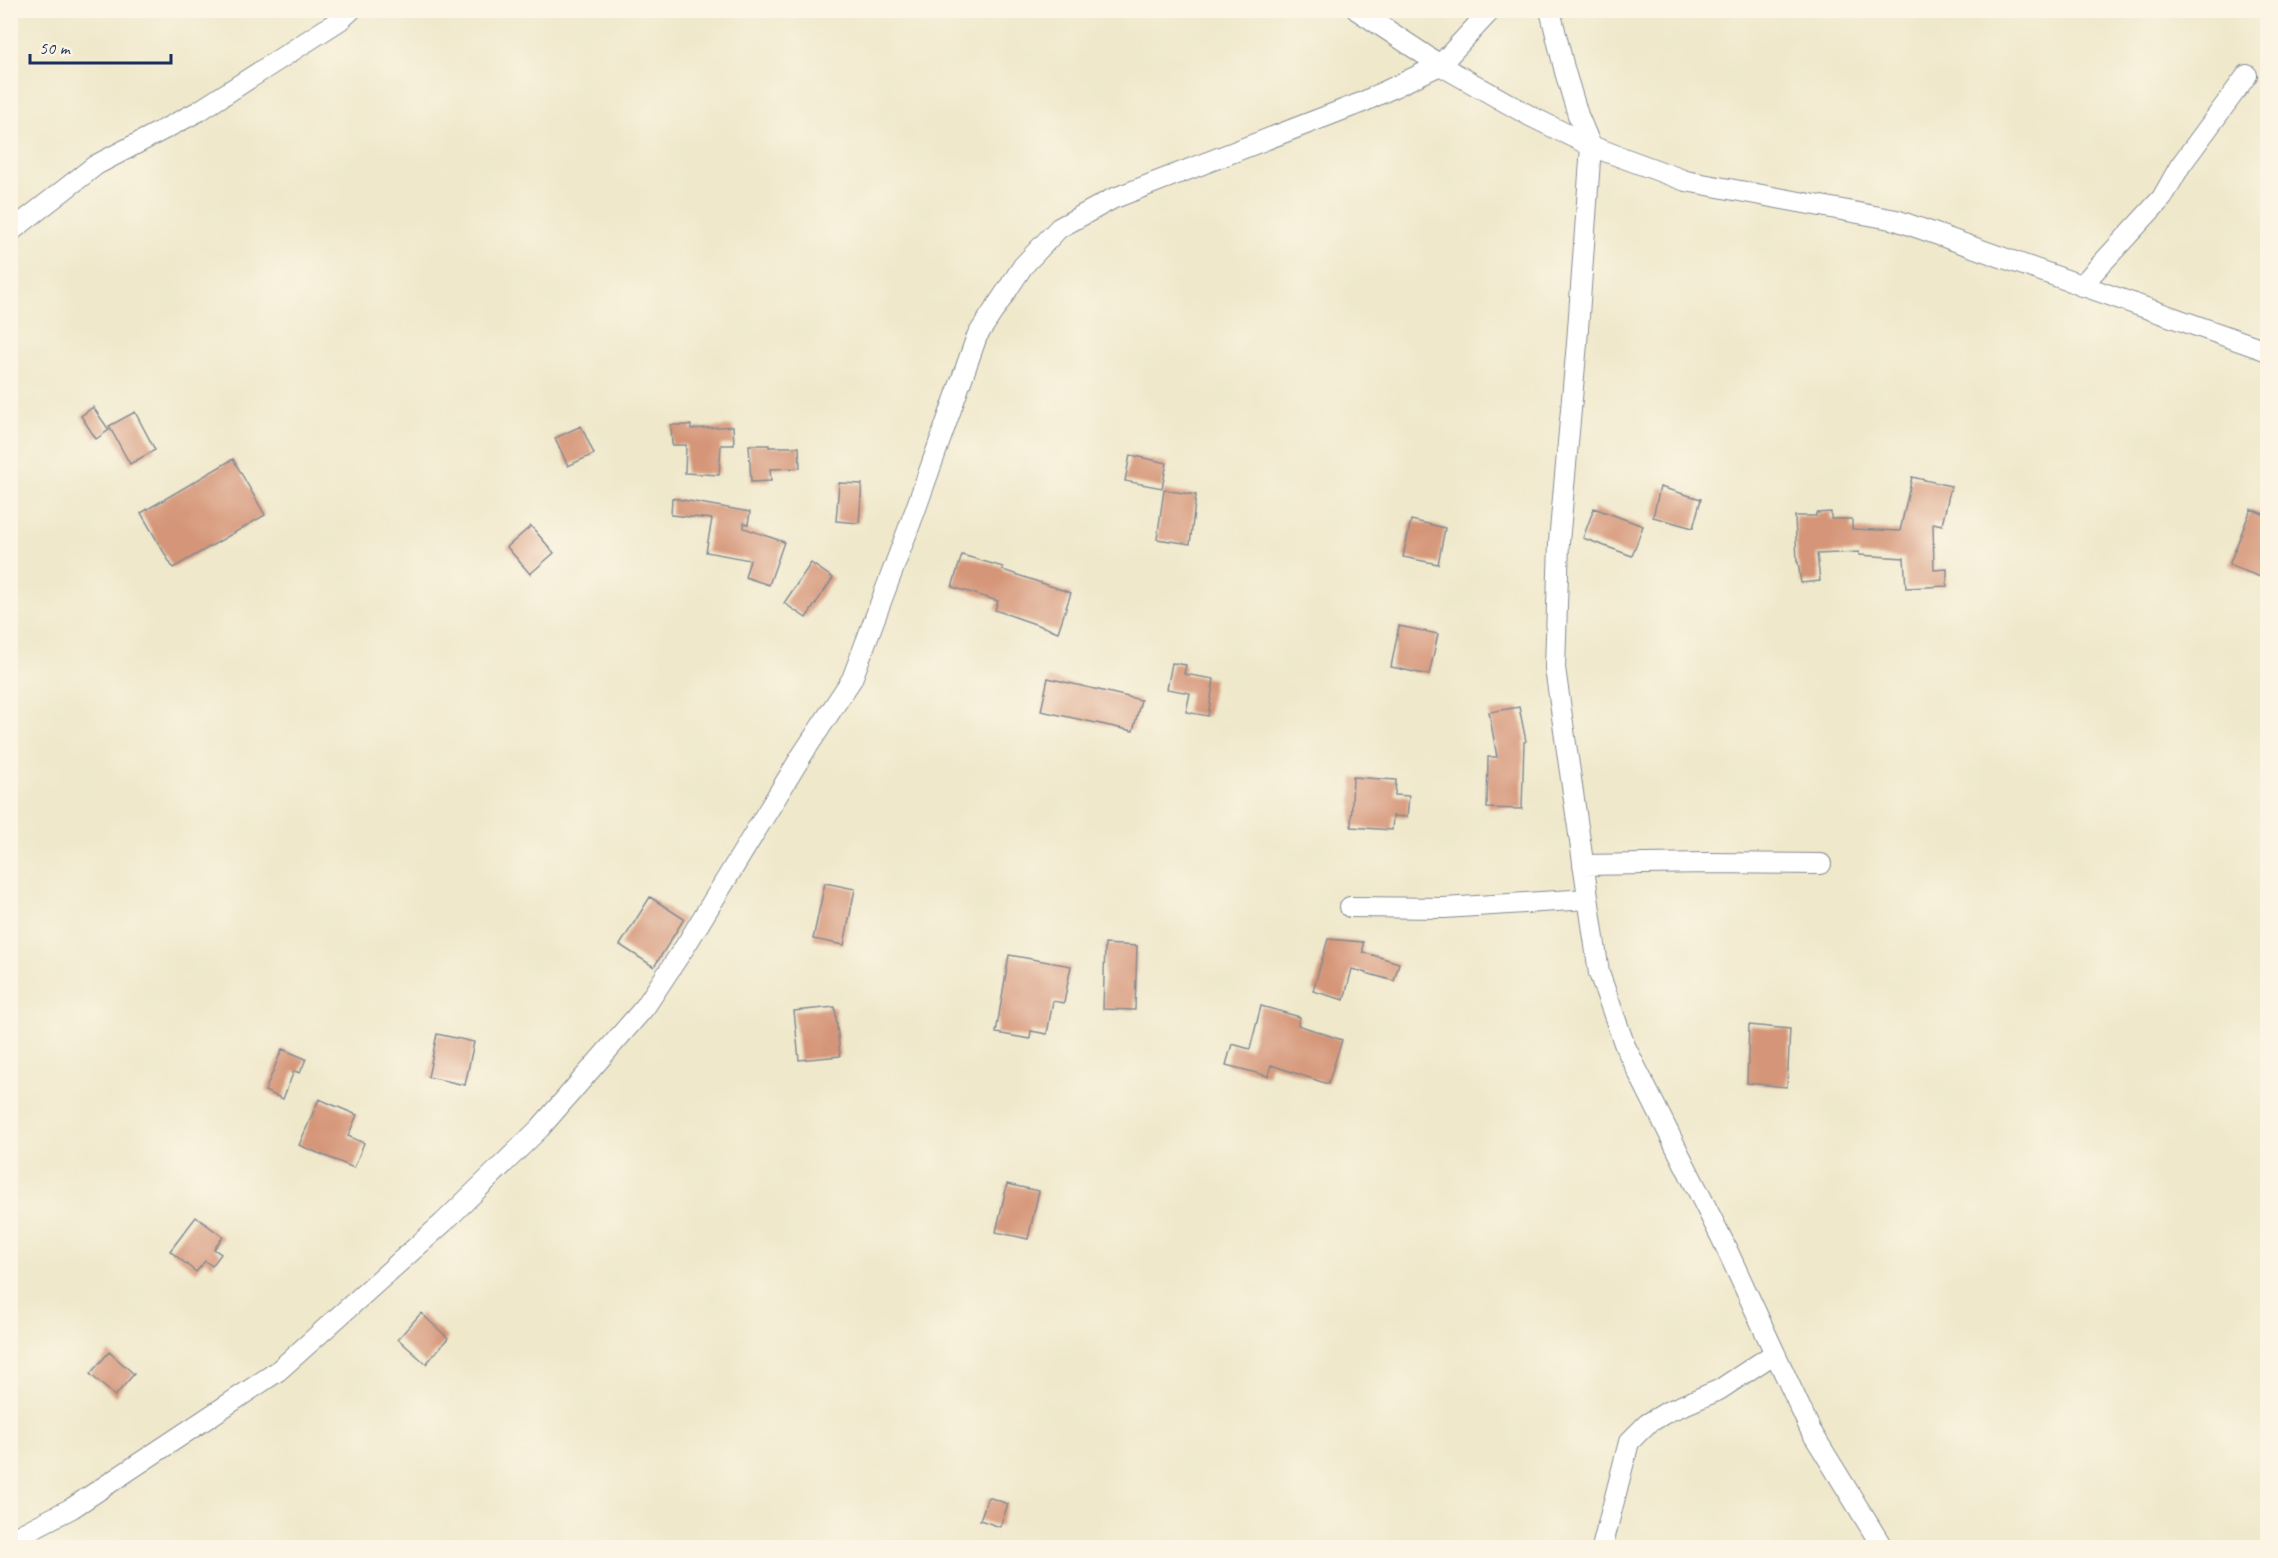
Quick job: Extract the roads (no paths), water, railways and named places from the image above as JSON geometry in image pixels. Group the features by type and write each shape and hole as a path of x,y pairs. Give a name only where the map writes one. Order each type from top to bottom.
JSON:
{"street":[{"path":"10,232 96,165 199,111 340,20 351,10"},
{"path":"1357,10 1440,65 1530,116 1591,146 1686,182 1896,220 2268,351"},
{"path":"10,1540 72,1508 278,1371 443,1223 532,1136 645,1006 686,945 796,764 852,678 915,511 976,336 1023,266 1059,228 1112,199 1363,102 1440,65 1491,10"},
{"path":"1550,10 1565,72 1578,115 1591,146 1577,343 1559,542 1555,668 1599,973 1625,1046 1722,1239 1811,1431 1883,1548"},
{"path":"2081,286 2162,198 2180,166 2247,75"},
{"path":"1584,865 1821,864"},
{"path":"1350,906 1444,908 1588,899"},
{"path":"1602,1548 1629,1442 1647,1424 1667,1412 1719,1390 1775,1353"}]}
